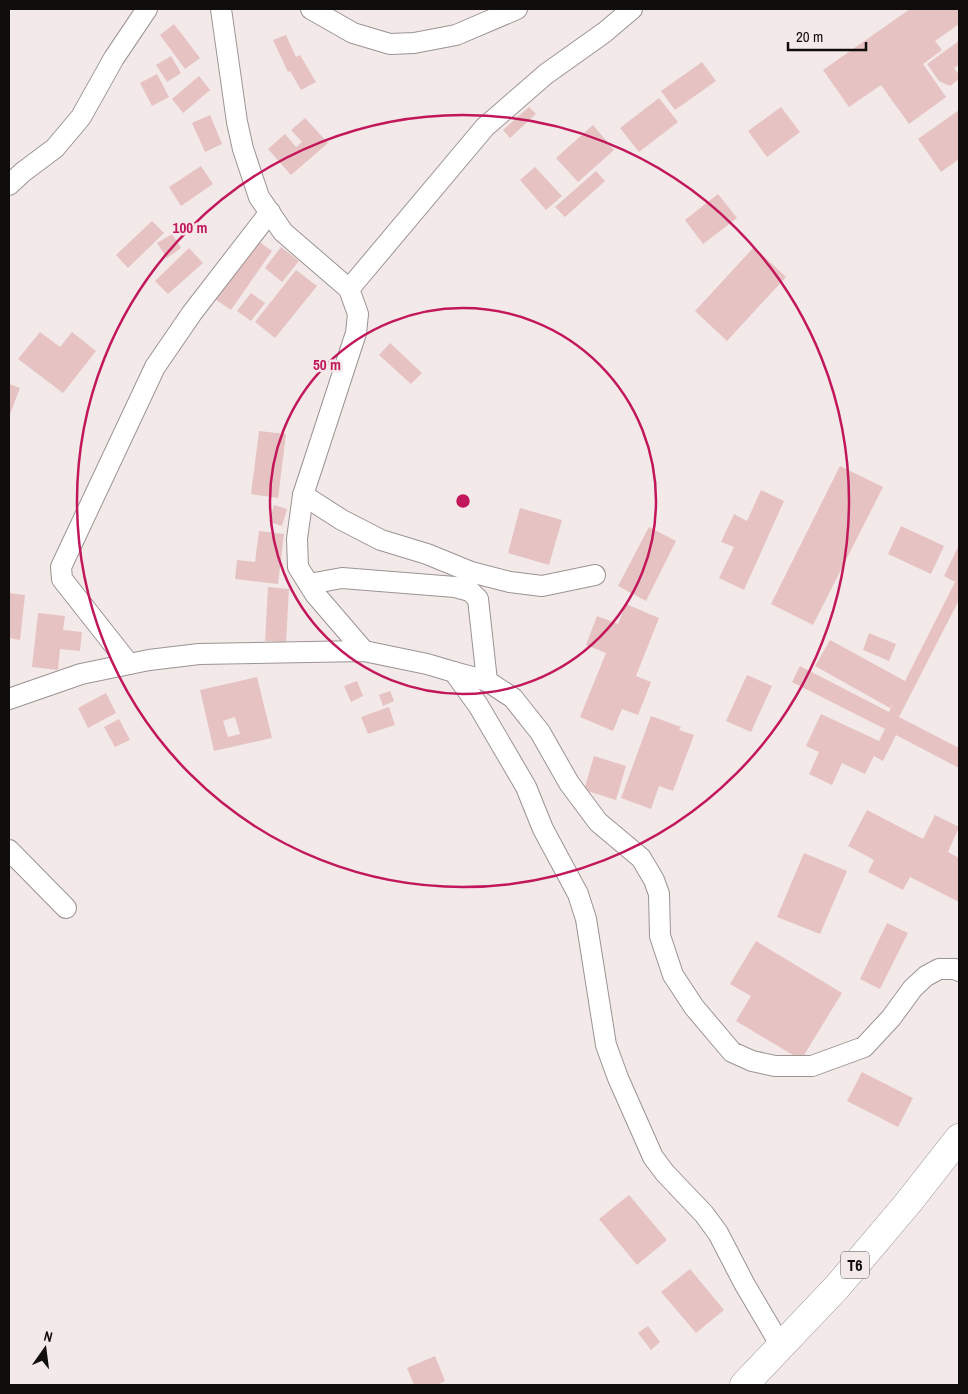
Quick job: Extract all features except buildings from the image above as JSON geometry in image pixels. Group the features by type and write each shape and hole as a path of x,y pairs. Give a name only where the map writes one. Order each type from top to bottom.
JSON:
{"highway":[{"name":"T6","path":"744,1385 837,1287 908,1203 959,1138"}],"street":[{"path":"9,185 55,148 81,116 114,58 148,9"},
{"path":"221,9 243,150 259,198 283,232 349,289 358,314 356,333 303,496 297,539 298,567 315,594 364,651"},
{"path":"311,9 353,33 390,44 414,43 456,35 516,9"},
{"path":"349,289 485,127 546,74 605,32 632,9"},
{"path":"129,664 62,579 61,567 155,367 192,313 270,212"},
{"path":"303,496 342,520 381,540 427,554 470,572 510,582 542,586 595,575"},
{"path":"309,584 342,578 470,591 478,599 487,682"},
{"path":"15,692 81,674 129,664 199,654 364,651 427,664 487,682 513,698 540,732 568,783 598,822 641,858 660,894 660,936 672,975 694,1007 732,1052 752,1061 775,1066 812,1066 864,1047 913,988 926,976 939,969 955,969 959,971"},
{"path":"454,672 478,705 501,742 526,787 543,829 578,894 586,919 606,1045 618,1078 653,1157 664,1173 704,1214 718,1234 744,1285 781,1346"},
{"path":"9,850 66,908"}]}
